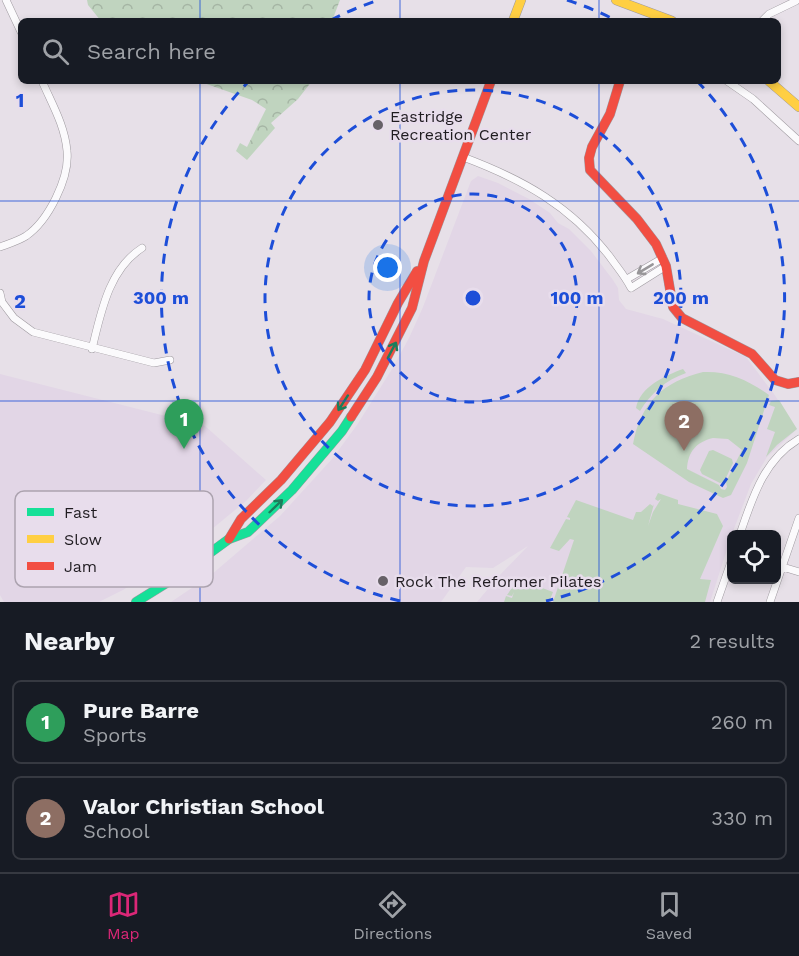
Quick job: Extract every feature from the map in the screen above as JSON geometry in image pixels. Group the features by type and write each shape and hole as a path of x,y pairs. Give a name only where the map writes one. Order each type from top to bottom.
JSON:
{"main road":[{"path":"514,18 521,0"},
{"path":"616,0 664,18"},
{"path":"213,551 229,539 248,532 298,483 342,431 377,377 412,308 424,261 490,84"},
{"path":"619,84 610,114 592,147 590,170 637,219 656,244 664,262 673,308 682,318 752,354 775,380 788,384 799,382"},
{"path":"772,84 799,107"},
{"path":"229,539 241,519 281,480 322,432 365,370 399,303 424,261"},
{"path":"298,483 306,463 322,443 324,435 322,432"},
{"path":"133,602 159,587"}],"street":[{"path":"6,0 18,26"},
{"path":"765,18 769,14 797,3"},
{"path":"0,247 27,235 45,216 57,197 64,176 68,153 63,128 43,84"},
{"path":"731,84 753,99 799,141"},
{"path":"463,156 522,181 566,212 603,248 627,279 631,288 664,262"},
{"path":"92,349 104,301 113,281 129,257 142,248"},
{"path":"627,279 664,262"},
{"path":"0,293 2,302 14,318 33,332 92,349 154,363 170,360"},
{"path":"742,530 762,477 773,461 799,439"},
{"path":"781,561 799,518"},
{"path":"781,567 799,572"},
{"path":"717,602 727,573"},
{"path":"770,602 774,584"}],"shaded area":[{"path":"478,176 498,183 529,199 569,229 591,251 613,280 618,288 619,300 626,309 663,319 746,357 797,429 767,457 751,484 734,530 727,530 727,549 710,602 477,602 528,546 493,568 466,567 441,602 171,602 193,587 213,587 213,573 280,516 332,459 357,425 392,369 423,307 471,181"},
{"path":"0,374 205,426 266,480 246,501 213,528 213,491 15,491 15,587 128,587 99,602 4,602 0,595"}],"green space":[{"path":"87,0 340,0 333,18 99,18 88,5"},
{"path":"207,84 310,84 298,99 271,123 275,128 247,160 236,151 240,143 247,147 266,109 252,100"},
{"path":"683,369 686,373 660,388 640,411 636,408 642,394 654,383"},
{"path":"703,372 730,375 746,381 769,395 747,463 731,495 723,498 689,482 633,444 648,405 665,388","holes":["713,438 728,439 742,450 726,482 725,490 687,469 691,453 702,442"]},
{"path":"779,400 797,429 766,457 775,432 767,429 775,407 769,405 771,401"},
{"path":"713,450 732,459 733,463 724,482 720,483 702,474 700,470 709,451"},
{"path":"658,493 678,500 678,504 717,514 723,526 700,579 711,580 705,602 553,602 574,540 570,539 559,551 550,548 566,519 570,520 567,517 576,500 633,520 636,512 641,512 650,504 653,506 654,504 648,526 661,499 658,501 655,499"},
{"path":"518,579 553,592 549,602 504,602 506,596 512,598 514,592 512,596 507,595"}],"traffic: fast":[{"path":"213,551 229,539 248,532 292,490 342,431 351,417"},
{"path":"136,602 160,587"}],"traffic: slow":[{"path":"514,18 521,0"},
{"path":"616,0 664,18"},
{"path":"772,84 799,107"}],"traffic: jam":[{"path":"351,417 377,377 412,308 424,261 490,84"},
{"path":"619,84 610,114 592,147 589,158 590,170 637,219 656,244 666,266 673,307 682,318 752,354 775,380 788,384 799,382"},
{"path":"229,539 241,519 281,480 330,422 365,370 398,303 417,271"}],"place":[{"name":"Eastridge Recreation Center","path":"378,125"},
{"name":"Pure Barre","path":"184,449"},
{"name":"Valor Christian School","path":"684,451"},
{"name":"Rock The Reformer Pilates","path":"383,581"}]}
